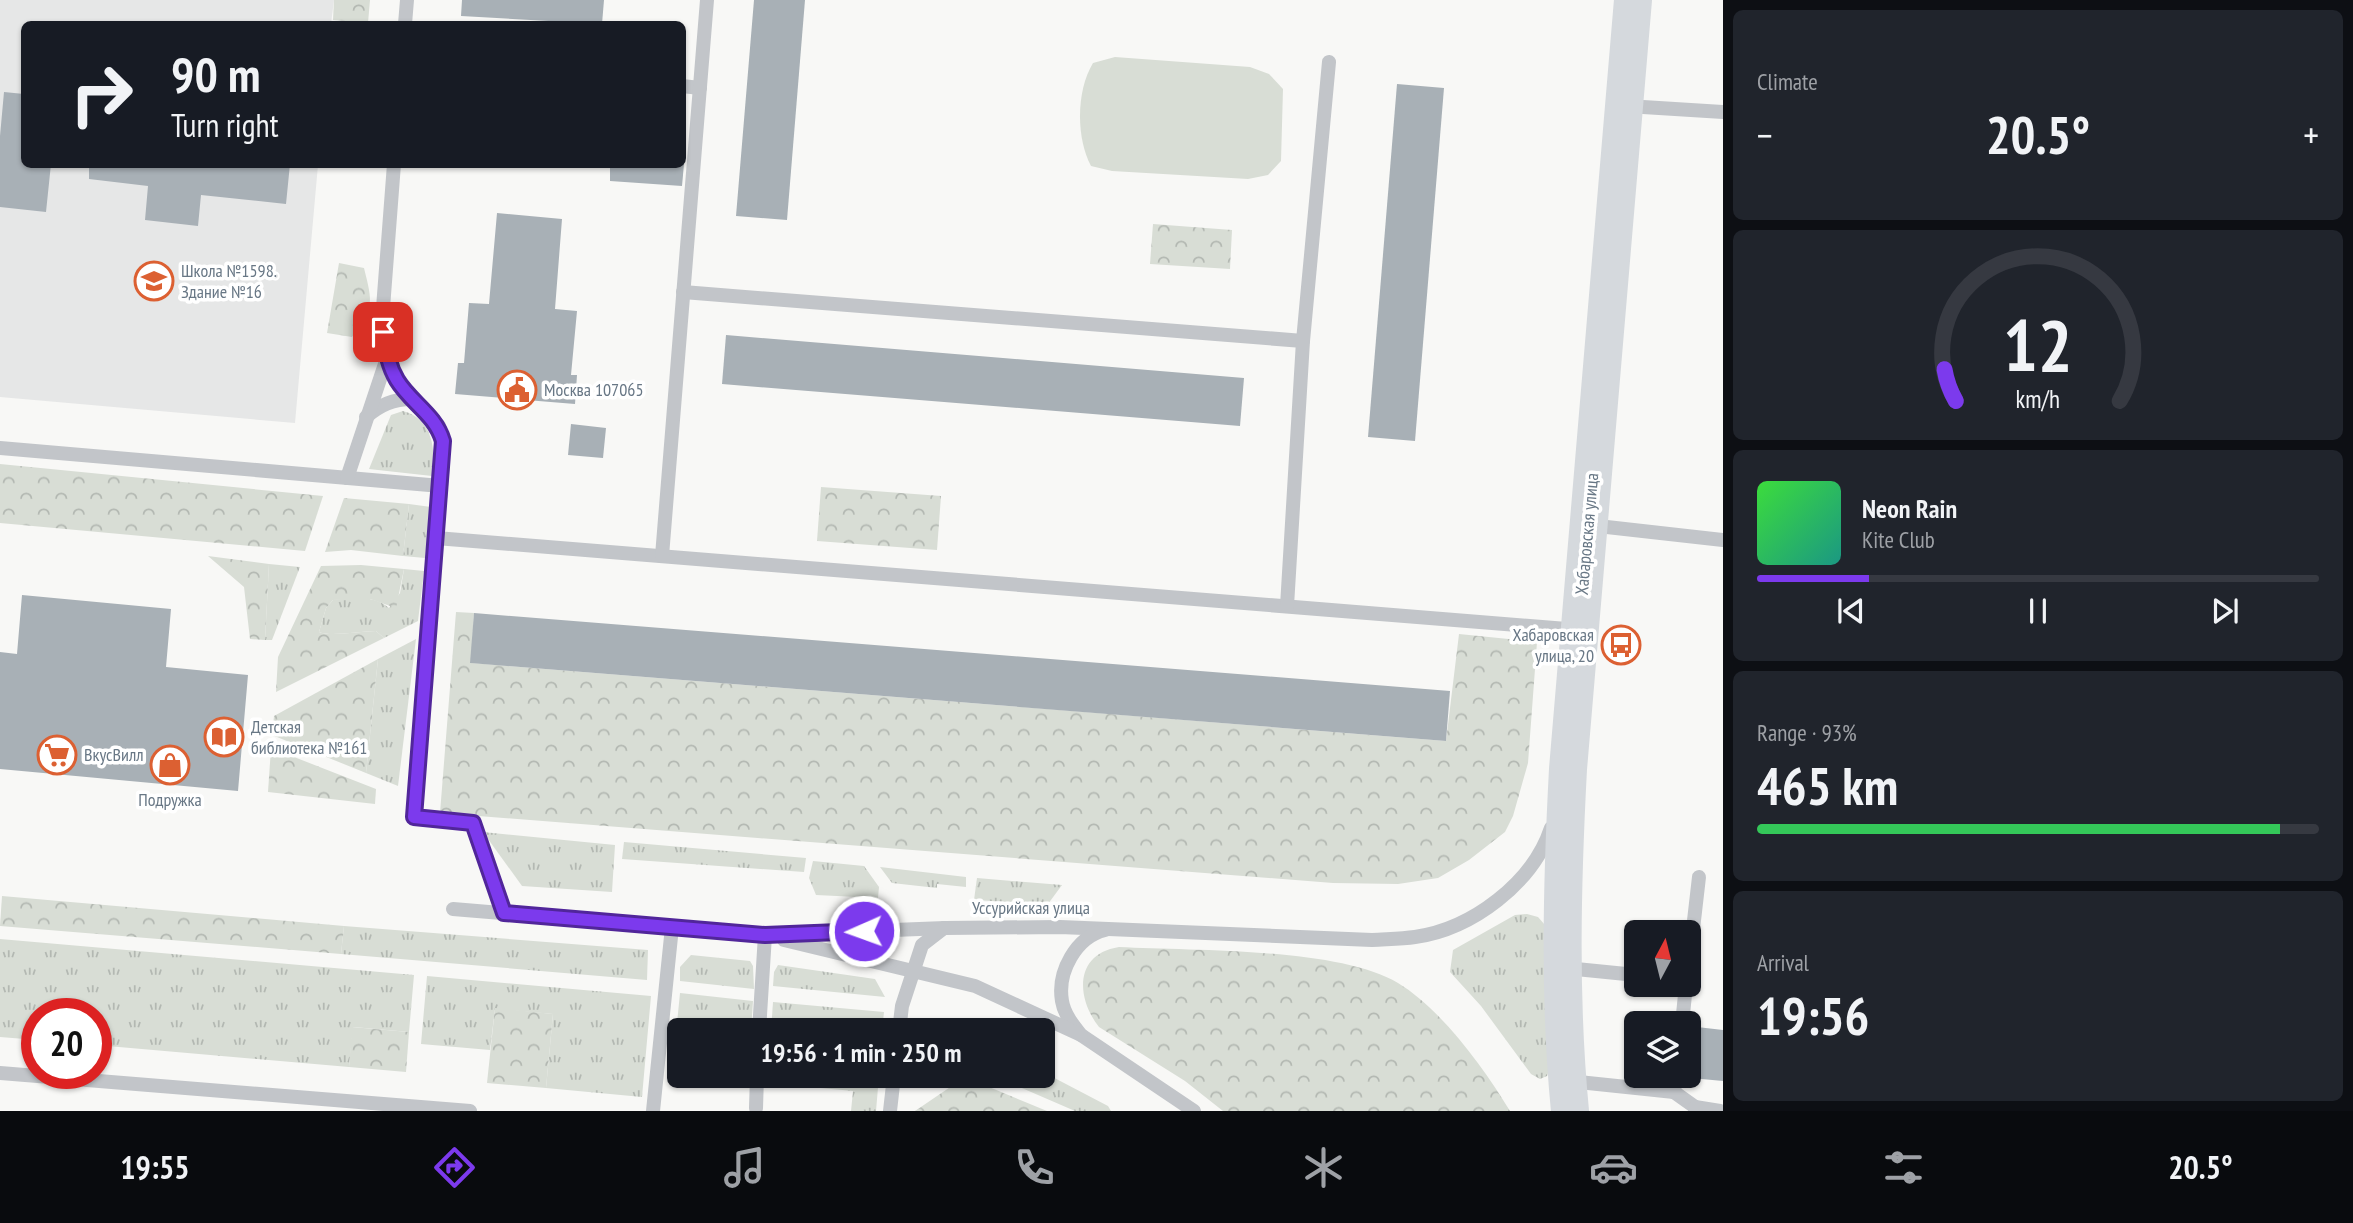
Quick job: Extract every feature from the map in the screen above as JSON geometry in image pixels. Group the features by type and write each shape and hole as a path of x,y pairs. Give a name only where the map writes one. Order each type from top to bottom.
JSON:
{"main road":[{"name":"Хабаровская улица","path":"1569,1096 1563,852 1579,630 1633,0"}],"lane":[{"path":"405,21 407,0"},
{"path":"662,556 707,0"},
{"path":"1287,606 1303,341 1329,62"},
{"path":"686,86 700,88"},
{"path":"1625,106 1723,112"},
{"path":"394,168 383,308 387,358 397,380 439,426 443,462 414,817 473,823 504,913"},
{"path":"683,292 1303,341"},
{"path":"347,478 387,358"},
{"path":"366,417 378,407 398,399 412,399"},
{"path":"0,448 441,486"},
{"path":"1588,525 1723,540"},
{"path":"436,538 1579,630"},
{"name":"Уссурийская улица","path":"453,909 765,935 945,928 1117,928 1371,940 1416,937 1446,929 1476,914 1529,872 1546,844 1568,769"},
{"path":"1694,920 1699,877"},
{"path":"653,1111 672,928"},
{"path":"902,1018 911,971 922,945 945,928"},
{"path":"1081,1035 1070,1021 1062,1001 1062,979 1069,960 1080,944 1097,932 1117,928"},
{"path":"761,1018 765,935"},
{"name":"Уссурийская улица","path":"765,935 975,986 1081,1035 1194,1111"},
{"path":"1564,968 1624,974"},
{"path":"0,1073 470,1111"},
{"path":"756,1108 757,1088"},
{"path":"890,1111 893,1088"},
{"path":"1674,1088 1674,1092"},
{"path":"1569,1096 1674,1092 1695,1109 1720,1111"}],"shaded area":[{"name":"Школа №1598. Здание №16","path":"0,0 334,0 331,21 21,21 21,168 318,168 295,423 0,397"}],"green space":[{"path":"334,0 370,0 368,21 333,20"},
{"path":"1115,57 1250,67 1269,74 1283,89 1281,161 1268,175 1248,179 1112,171 1091,166 1081,128 1083,87 1093,63"},
{"path":"1153,224 1232,230 1230,269 1150,264"},
{"path":"339,263 364,268 369,290 368,311 352,337 327,333"},
{"path":"403,411 413,415 426,428 432,446 432,476 369,469 391,415"},
{"path":"0,464 323,496 305,551 0,523"},
{"path":"821,487 941,496 937,550 817,541"},
{"path":"344,498 409,504 403,556 351,550 325,552"},
{"path":"409,504 431,507 425,558 403,556"},
{"path":"208,556 269,564 265,640 250,639 244,587"},
{"path":"269,564 300,567 272,640 265,640"},
{"path":"361,565 404,569 396,608 370,599 333,600 326,608 319,632 338,634 376,631 384,638 276,692 278,657 321,566"},
{"path":"404,569 424,571 418,621 384,638 376,631 338,634 319,632 326,608 333,600 370,599 389,608 400,593"},
{"path":"456,612 474,613 471,663 1446,741 1459,634 1537,642 1528,763 1513,816 1505,832 1469,860 1438,878 1398,884 1333,883 440,813"},
{"path":"416,639 398,786 366,773 378,659"},
{"path":"378,659 366,773 272,735 274,716"},
{"path":"271,748 376,789 375,804 268,792"},
{"path":"483,832 615,845 612,892 522,886"},
{"path":"624,842 806,858 804,872 622,859"},
{"path":"813,861 864,866 879,887 878,898 816,895 809,878"},
{"path":"880,867 966,877 966,887 937,884 937,888 892,883"},
{"path":"977,878 1062,885 1048,904 974,900"},
{"path":"2,896 344,926 341,954 0,926"},
{"path":"1515,915 1538,917 1545,925 1550,1068 1547,1076 1540,1079 1531,1074 1481,1006 1450,972 1453,950"},
{"path":"344,926 648,950 647,980 341,954"},
{"path":"0,939 414,975 409,1032 353,1027 349,1067 112,1046 112,998 21,998 21,1039 0,1037"},
{"path":"1119,947 1263,953 1339,963 1372,971 1398,983 1430,1008 1474,1058 1510,1111 1223,1111 1185,1081 1099,1027 1091,1016 1083,991 1087,968 1094,958 1104,951"},
{"path":"691,955 750,961 753,966 754,989 680,981 680,967"},
{"path":"778,965 875,979 885,997 773,986 774,972"},
{"path":"427,976 651,996 642,1097 546,1088 553,1014 495,1009 490,1050 421,1044"},
{"path":"680,993 753,1001 752,1018 678,1018"},
{"path":"773,1002 884,1012 883,1018 772,1018"},
{"path":"495,1008 553,1014 546,1088 487,1083"},
{"path":"352,1027 409,1032 406,1072 349,1067"},
{"path":"1055,1078 1108,1106 1111,1111 1075,1111 1022,1088 1055,1088"},
{"path":"821,1088 878,1088 876,1111 851,1111 853,1091"},
{"path":"949,1088 992,1088 1047,1111 915,1111"}],"building":[{"path":"462,0 604,0 602,21 461,16"},
{"path":"754,0 805,0 787,220 736,216"},
{"path":"1397,84 1444,88 1415,441 1368,437"},
{"path":"4,92 21,94 21,168 51,168 46,212 0,207 0,136"},
{"path":"89,168 290,168 286,204 201,195 198,226 145,220 148,186 89,179"},
{"path":"610,168 684,168 682,186 610,181"},
{"path":"497,213 562,219 555,309 577,311 571,375 577,375 575,404 455,394 458,363 464,363 469,303 489,304"},
{"path":"726,335 1244,378 1240,426 722,384"},
{"path":"571,424 606,428 603,458 568,455"},
{"path":"22,595 171,609 166,667 248,675 238,791 0,769 0,652 17,654"},
{"path":"474,613 1450,691 1446,741 470,663"},
{"path":"1701,1027 1723,1030 1723,1081 1701,1079"}],"place":[{"name":"Школа №1598. Здание №16","path":"154,281"},
{"name":"Москва 107065","path":"517,390"},
{"name":"Хабаровская улица, 20","path":"1621,645"},
{"name":"Детская библиотека №161","path":"224,737"},
{"name":"ВкусВилл","path":"57,755"},
{"name":"Подружка","path":"170,765"}],"route":[{"path":"383,332 387,358 397,380 439,426 443,441 414,817 473,823 504,913 765,935 864,931"}]}
